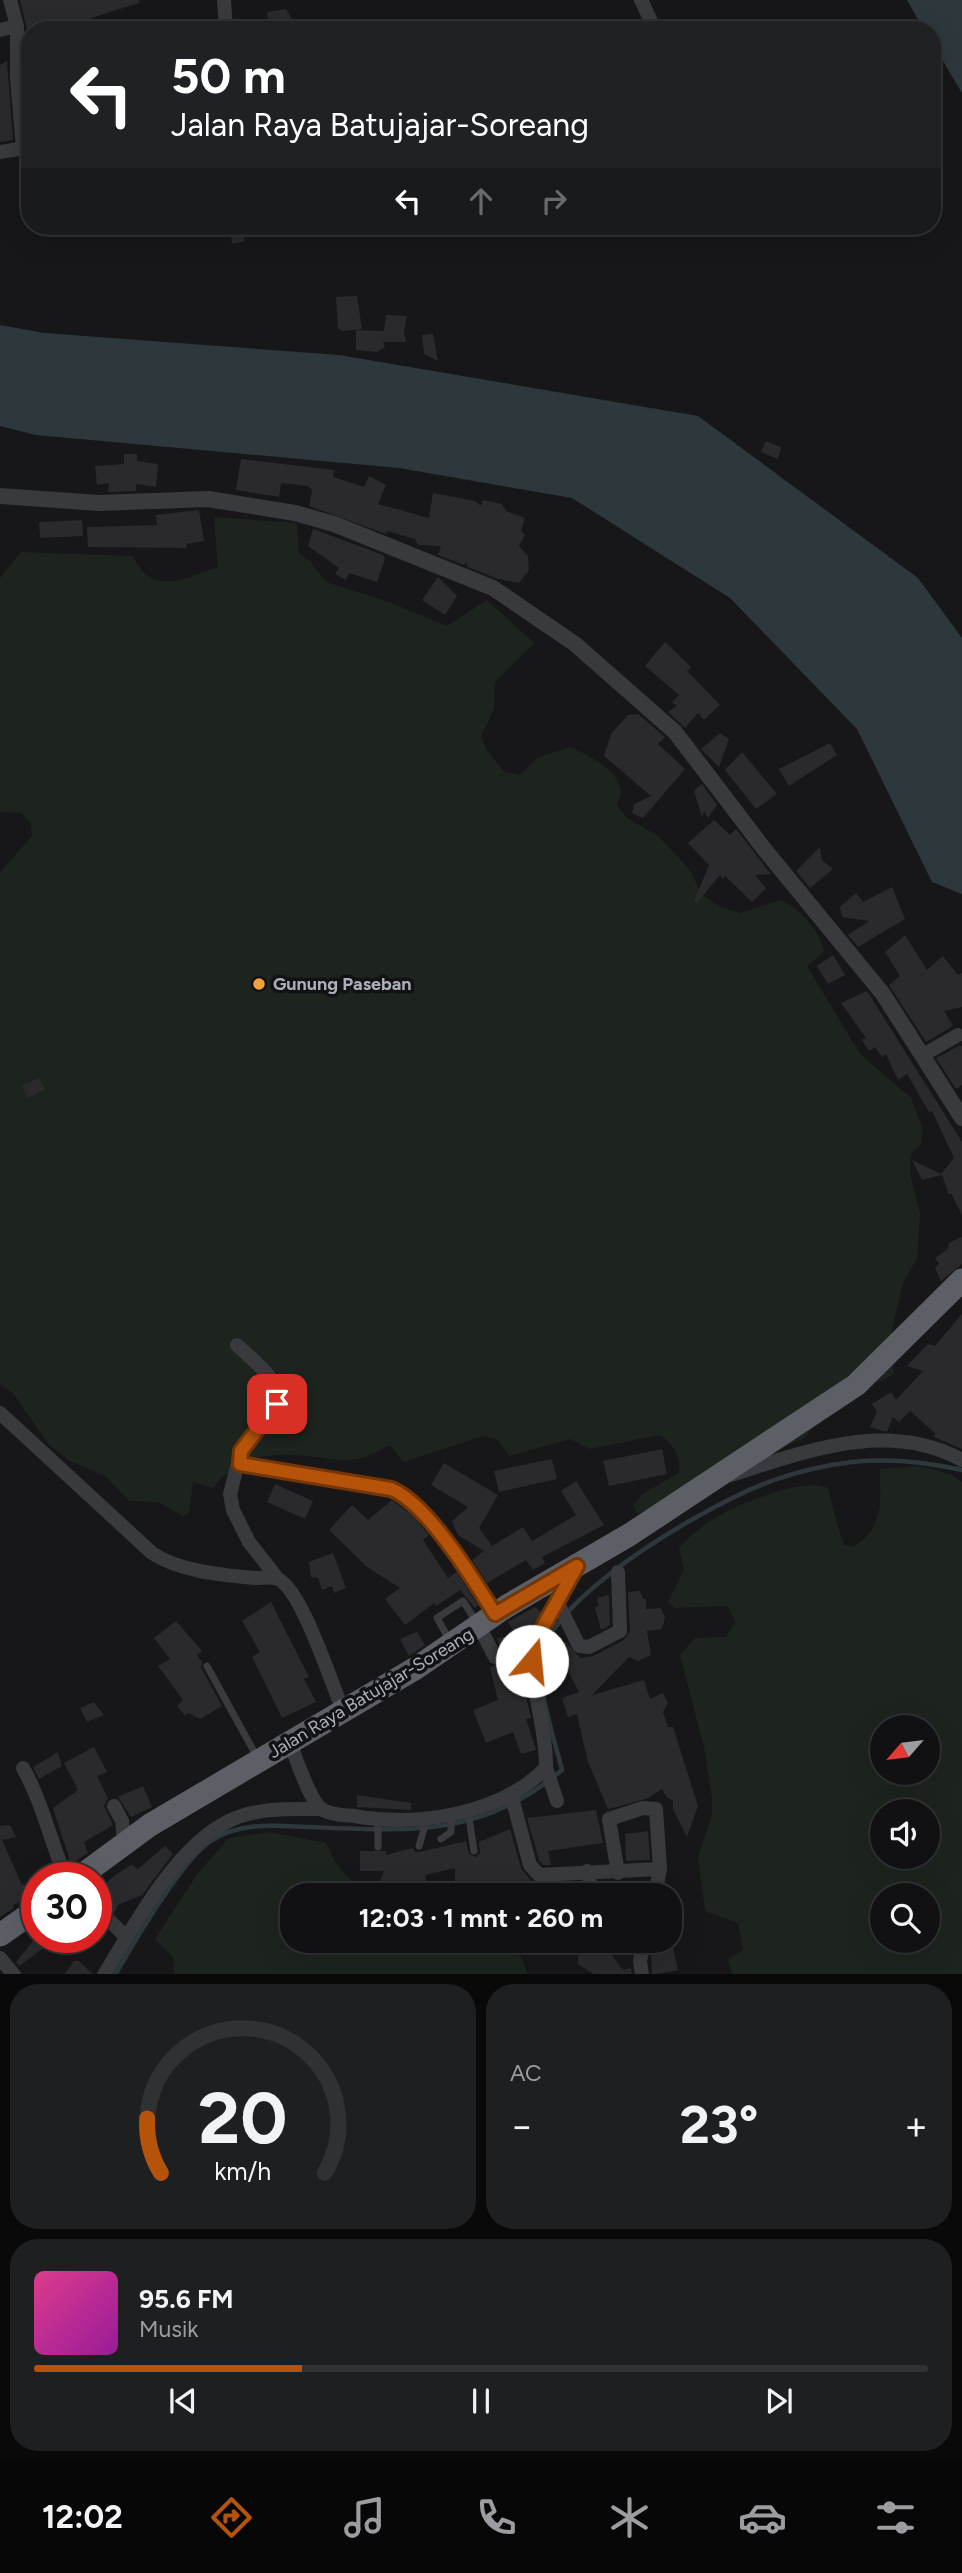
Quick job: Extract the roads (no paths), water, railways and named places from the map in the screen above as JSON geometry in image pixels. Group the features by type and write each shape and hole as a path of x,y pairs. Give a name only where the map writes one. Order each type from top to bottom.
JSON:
{"highway":[{"name":"Jalan Raya Batujajar-Soreang","path":"99,1862 124,1843 344,1713 712,1480 771,1438 856,1385 962,1280"},
{"path":"0,1935 21,1920"}],"street":[{"path":"10,0 17,26 17,79 21,107"},
{"path":"225,0 226,21"},
{"path":"641,0 650,19"},
{"path":"0,30 17,26"},
{"path":"0,152 21,149"},
{"path":"0,496 99,503 208,499 295,513 334,524 493,588 575,644 675,733 765,850 863,968 923,1055 962,1118"},
{"path":"923,1055 958,1035"},
{"path":"237,1345 276,1385 279,1395 277,1404 241,1451 240,1464 230,1494 231,1504 249,1542 296,1598 312,1630 325,1670 344,1713"},
{"path":"0,1413 152,1553 169,1564 278,1578"},
{"path":"712,1480 797,1453 853,1442 897,1440 941,1448 962,1460"},
{"path":"240,1464 391,1489 405,1494 457,1553 487,1620 495,1657"},
{"path":"557,1801 550,1775 547,1741 532,1661 533,1646 559,1606 577,1566"},
{"path":"559,1606 579,1646 589,1647 616,1635 622,1626 618,1572"},
{"path":"290,1743 314,1801 322,1810"},
{"path":"23,1768 41,1800 48,1834 59,1862"},
{"path":"105,1974 192,1847 229,1820 263,1811 322,1810 378,1826 426,1825 452,1821 469,1813 513,1801 550,1775"},
{"path":"513,1801 534,1872 539,1875 660,1869"},
{"path":"114,1806 122,1821 124,1843"},
{"path":"618,1873 609,1819 643,1808 656,1809 660,1869 657,1883"},
{"path":"587,1871 590,1883"},
{"path":"112,1923 127,1938"},
{"path":"642,1953 642,1974"},
{"path":"0,1958 13,1974"}],"lane":[{"path":"207,1666 259,1761"},
{"path":"469,1813 474,1850"},
{"path":"441,1839 452,1821"},
{"path":"419,1846 426,1825"},
{"path":"378,1826 378,1847"}],"waterway":[{"path":"116,1974 159,1903 186,1866 199,1851 222,1835 259,1826 379,1829 443,1826 503,1808 532,1792 562,1770 543,1692 543,1650 557,1626 580,1600 609,1574 679,1527 747,1491 783,1477 822,1467 852,1462 894,1461 962,1470"}],"place":[{"name":"Gunung Paseban","path":"259,984"}]}
